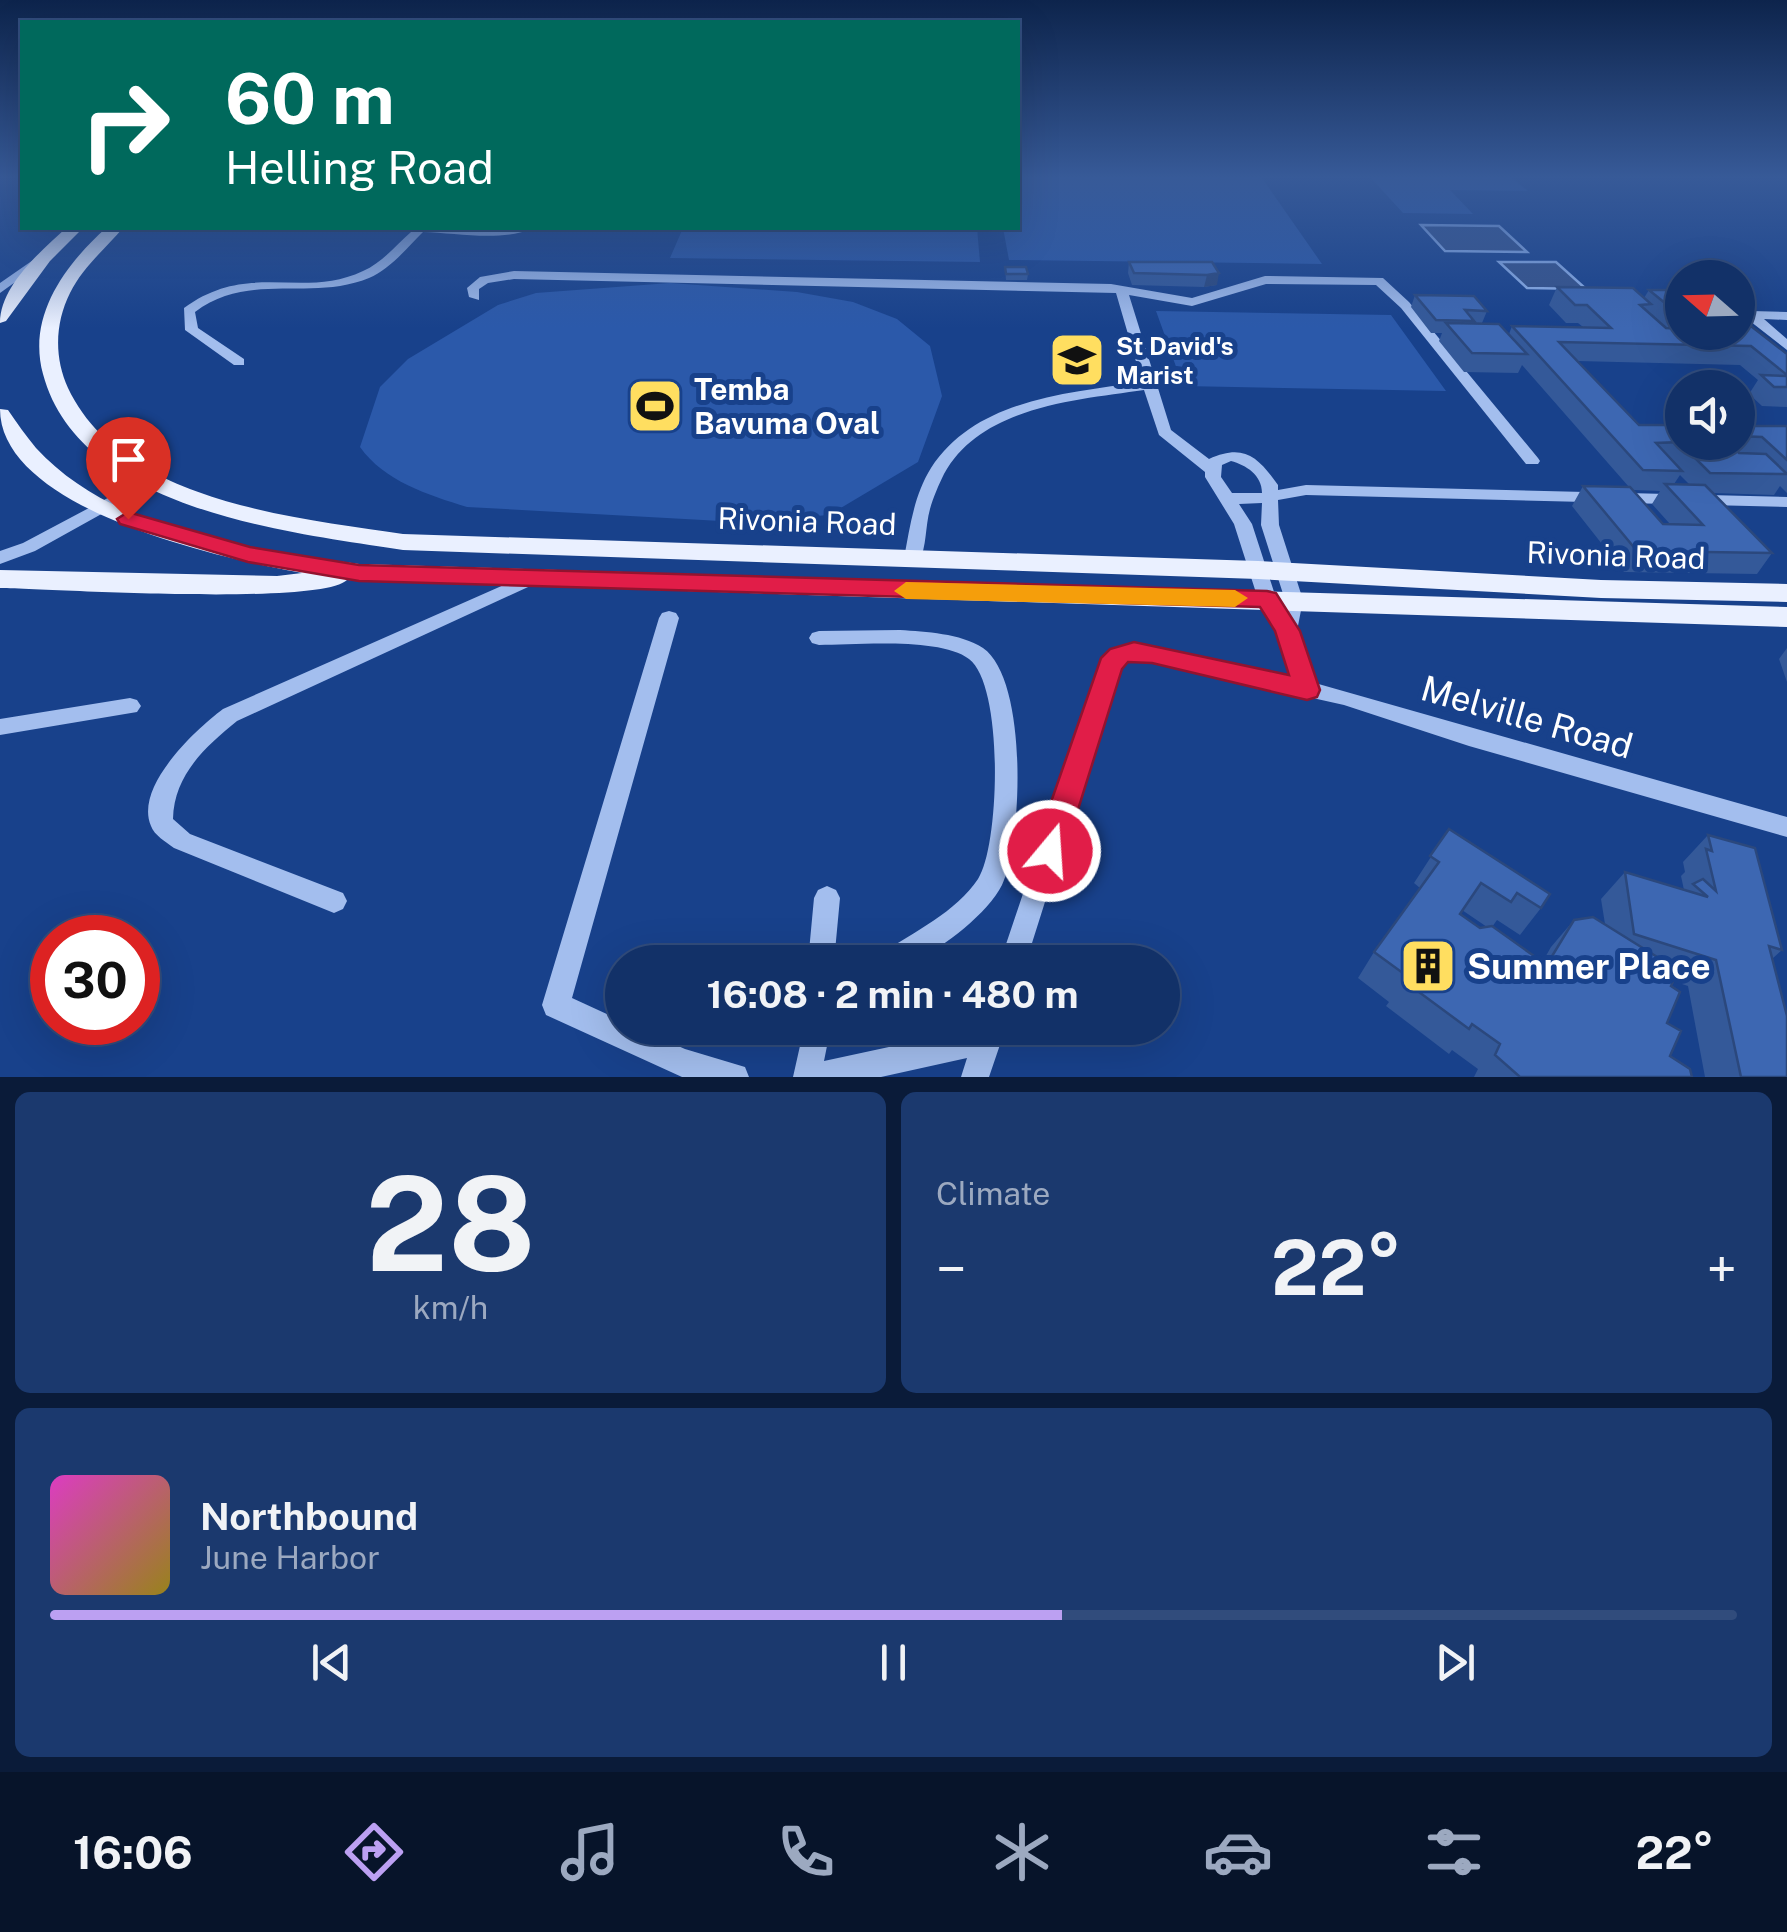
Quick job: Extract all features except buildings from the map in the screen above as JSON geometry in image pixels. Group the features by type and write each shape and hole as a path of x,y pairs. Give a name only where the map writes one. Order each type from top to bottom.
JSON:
{"main road":[{"path":"0,318 44,257 73,230"},
{"name":"Rivonia Road","path":"113,230 81,262 61,291 48,329 47,360 82,430 113,458 154,480 268,519 403,542 1286,571 1602,589 1787,593"},
{"name":"Rivonia Road","path":"0,415 35,462 69,490 102,508 248,554 359,573 1787,617"},
{"path":"268,519 290,532 336,545 525,562 536,570 533,578"},
{"path":"0,579 278,585 359,573"}],"street":[{"path":"412,230 471,230"},
{"path":"239,362 192,330 188,311 196,302 239,286 354,280 378,268 418,231"},
{"path":"0,289 44,257"},
{"path":"475,297 472,292 478,284 514,275 1072,284 1192,302 1265,280 1379,281 1405,306 1532,461"},
{"path":"1121,290 1164,432 1212,468 1242,524 1258,570 1281,600"},
{"path":"1787,316 1751,315 1787,346"},
{"path":"1770,316 1787,328"},
{"path":"913,558 916,525 931,479 950,451 966,437 1004,414 1033,405 1148,385"},
{"path":"1212,468 1220,458 1230,456 1253,462 1265,473 1271,498 1270,525 1286,571 1281,600 1307,690"},
{"path":"0,558 30,547 154,480"},
{"path":"1226,498 1271,498 1283,492 1306,490 1787,502"},
{"path":"334,901 182,841 161,823 160,802 170,779 195,744 230,716 533,578"},
{"path":"669,618 556,1005 683,1064 735,1077"},
{"path":"818,638 902,638 952,645 978,654 994,670 1008,757 1002,856 990,884 971,904 914,945"},
{"name":"Melville Road","path":"1019,945 1110,665 1120,655 1134,651 1345,697 1470,738 1787,827"},
{"path":"0,727 130,706"},
{"path":"823,945 827,898"},
{"path":"808,1077 814,1045"},
{"path":"817,1077 943,1045"},
{"path":"975,1077 986,1045"}],"shaded area":[{"path":"1297,228 1322,264 1009,260 1003,230"},
{"path":"1424,228 1501,228 1527,252 1445,251"},
{"path":"682,230 977,230 980,262 670,258"},
{"path":"1499,262 1556,262 1586,289 1527,288"},
{"name":"Temba Bavuma Oval","path":"670,283 797,292 853,302 897,319 930,346 942,396 918,462 829,515 739,522 467,507 394,478 360,447 380,387 408,359 498,305 536,293"},
{"path":"1156,311 1391,315 1446,391 1183,386"}],"slow traffic":[{"path":"906,591 1235,598"}],"place":[{"name":"St David's Marist","path":"1077,360"},
{"name":"Temba Bavuma Oval","path":"655,406"},
{"name":"Summer Place","path":"1428,966"}],"route":[{"path":"128,519 248,554 359,573 1267,599 1287,631 1307,690 1152,654 1134,651 1120,655 1110,665 1050,851"}]}
